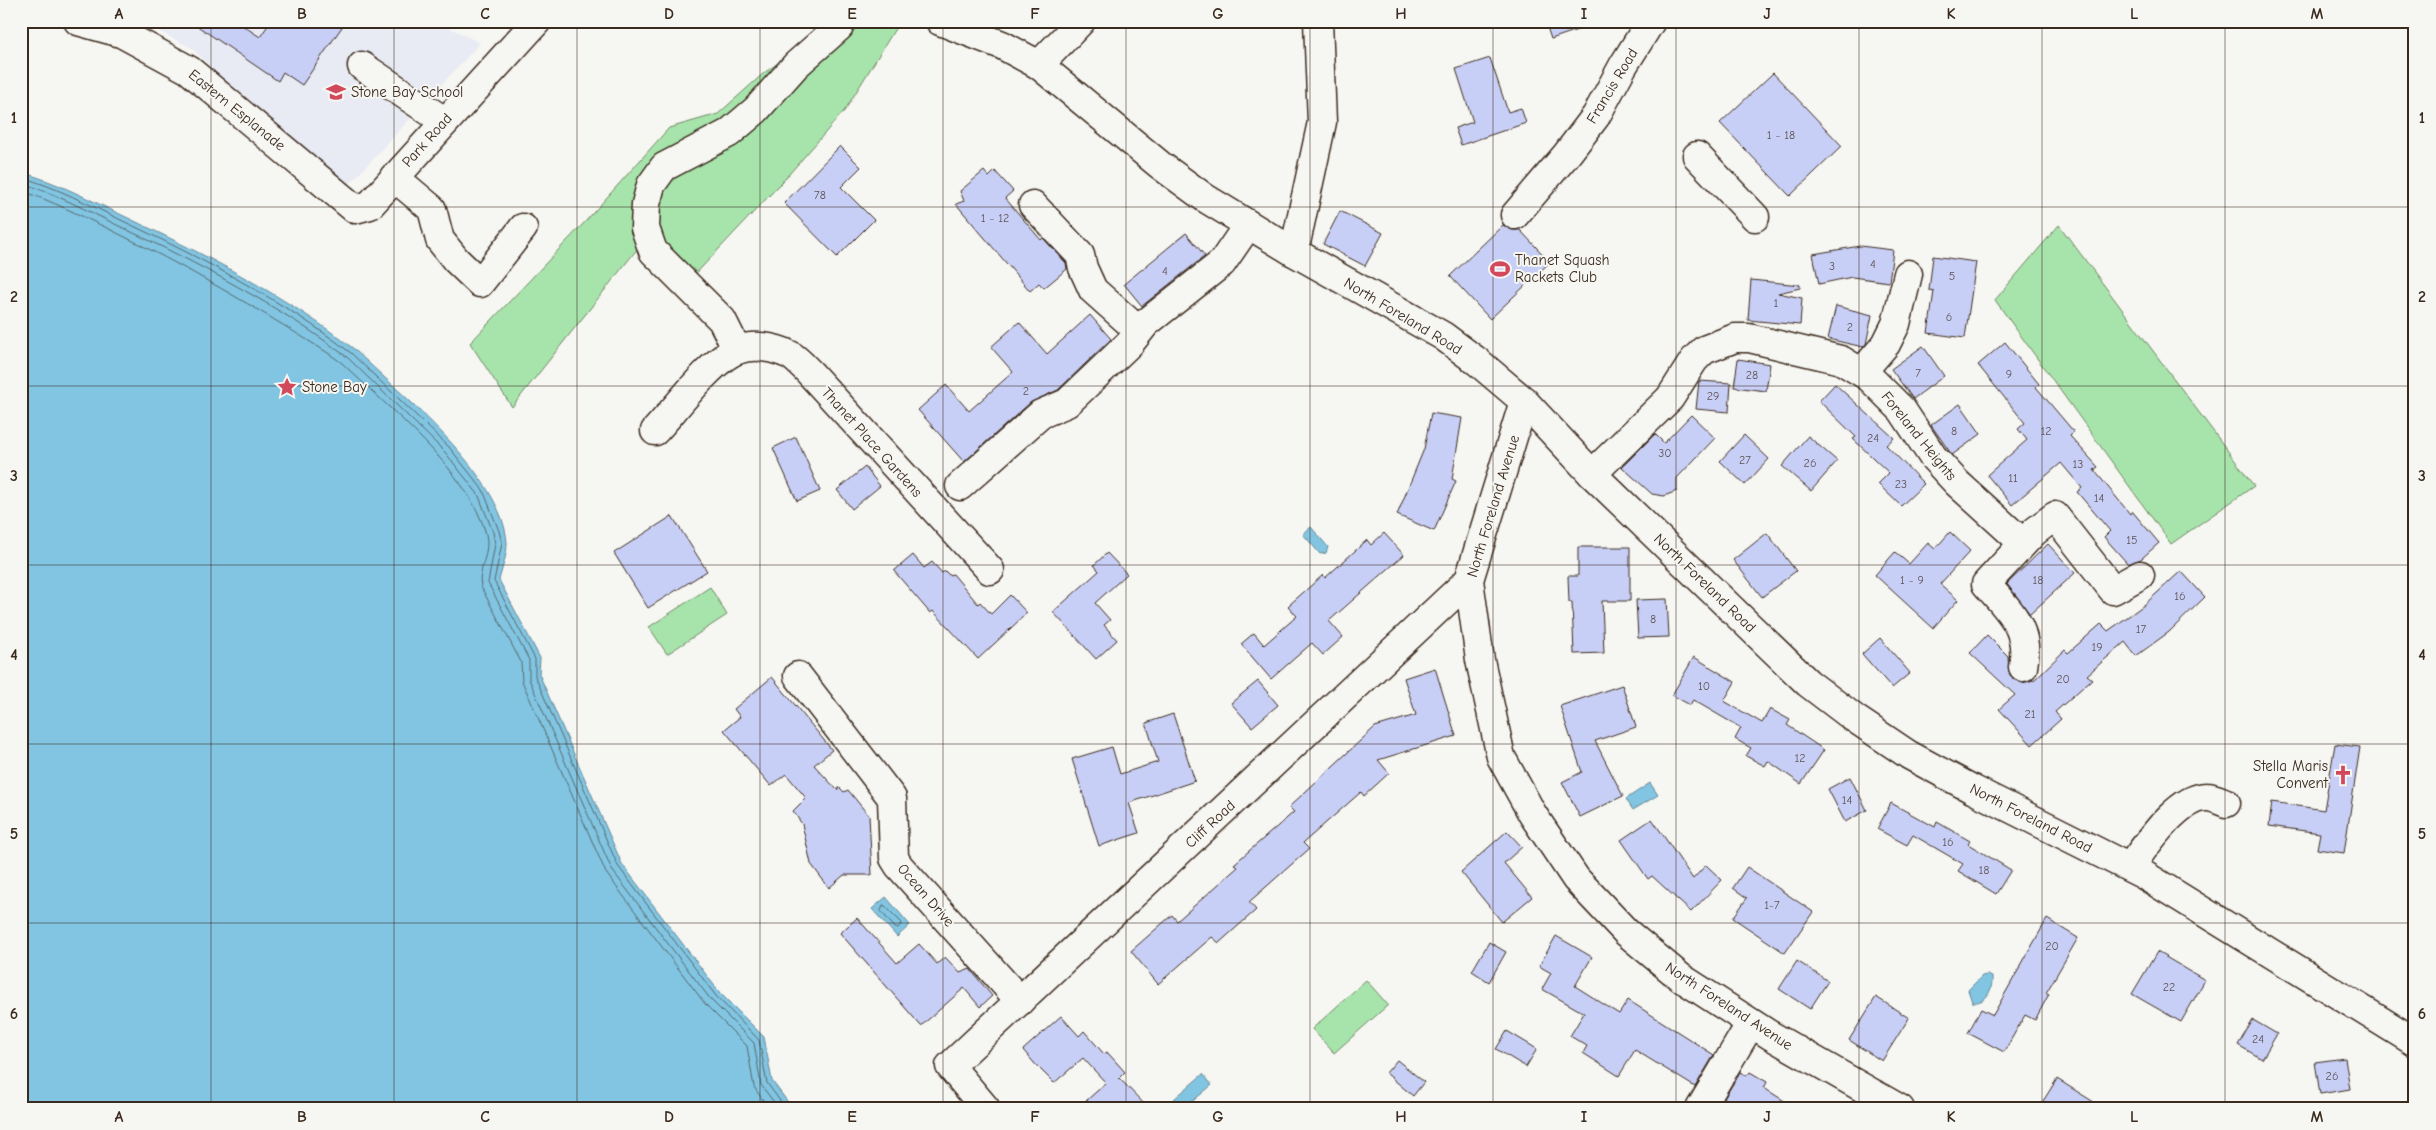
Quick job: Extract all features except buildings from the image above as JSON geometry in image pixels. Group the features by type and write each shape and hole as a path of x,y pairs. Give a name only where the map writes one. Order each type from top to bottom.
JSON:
{"street":[{"name":"Eastern Esplanade","path":"78,21 121,33 189,70 355,209"},
{"name":"Park Road","path":"355,209 370,205 444,121 537,21"},
{"path":"737,350 722,320 653,251 645,228 646,204 651,185 664,167 729,133 756,110 796,65 839,27 841,21"},
{"name":"North Foreland Road","path":"940,21 1002,45 1039,65 1160,165 1205,198 1294,252 1443,336 1524,401 1592,474 1808,683 1854,718 1909,755 2130,867 2415,1042"},
{"path":"1039,65 1081,21"},
{"path":"1294,252 1322,122 1318,21"},
{"name":"Francis Road","path":"1520,198 1567,154 1596,116 1622,66 1652,21"},
{"path":"362,66 444,121"},
{"path":"1697,156 1755,217"},
{"path":"394,177 432,210 440,240 456,260 480,283 523,228"},
{"path":"1034,205 1080,255 1082,268 1093,290 1139,331"},
{"path":"960,486 1041,414 1067,403 1130,343 1146,323 1222,263 1248,225"},
{"path":"1862,372 1886,344 1896,324 1908,274"},
{"name":"Foreland Heights","path":"1592,474 1670,398 1694,360 1704,350 1721,342 1749,338 1841,360 1862,372 1902,410 1933,457 1957,483 2029,538"},
{"name":"Thanet Place Gardens","path":"655,431 717,363 737,350 758,346 774,349 791,356 810,373 990,570"},
{"name":"North Foreland Avenue","path":"1524,401 1469,580 1480,660 1501,757 1533,815 1576,879 1626,932 1680,977 1751,1023 1900,1109"},
{"path":"2023,667 2026,651 2024,633 2011,613 1986,584 2029,538 2056,516 2113,590 2140,574"},
{"name":"Cliff Road","path":"986,1109 950,1066 1469,580"},
{"name":"Ocean Drive","path":"798,676 892,798 894,858 899,866 1020,1001"},
{"path":"2130,867 2172,814 2188,804 2207,797 2226,803"},
{"path":"1700,1109 1751,1023"}],"shaded area":[{"name":"Stone Bay School","path":"139,21 436,21 480,43 346,188 221,78 192,48"}],"green space":[{"path":"822,21 892,21 898,24 845,110 783,181 687,283 638,248 512,407 470,343 584,223 669,128 718,114 764,73 815,37"},
{"path":"2059,225 2254,486 2171,544 1995,300"},
{"path":"710,587 727,615 667,654 649,627"},
{"path":"1366,980 1388,1005 1334,1053 1312,1029"}],"water":[{"path":"21,172 74,192 185,246 244,277 301,311 354,349 422,412 469,464 488,490 501,517 507,543 499,580 540,658 539,674 622,864 720,993 764,1037 772,1081 793,1109 21,1109"},
{"path":"1311,527 1328,547 1326,553 1320,554 1303,534"},
{"path":"1650,783 1658,795 1633,810 1626,799"},
{"path":"886,897 910,925 897,937 872,909"},
{"path":"1982,976 1992,977 1988,995 1981,1001 1972,1002 1968,990"},
{"path":"1203,1074 1212,1085 1183,1109 1174,1099"}],"place":[{"name":"Stone Bay School","path":"336,92"},
{"name":"Thanet Squash Rackets Club","path":"1500,269"},
{"name":"Stone Bay","path":"287,387"},
{"name":"Stella Maris Convent","path":"2343,775"}]}
